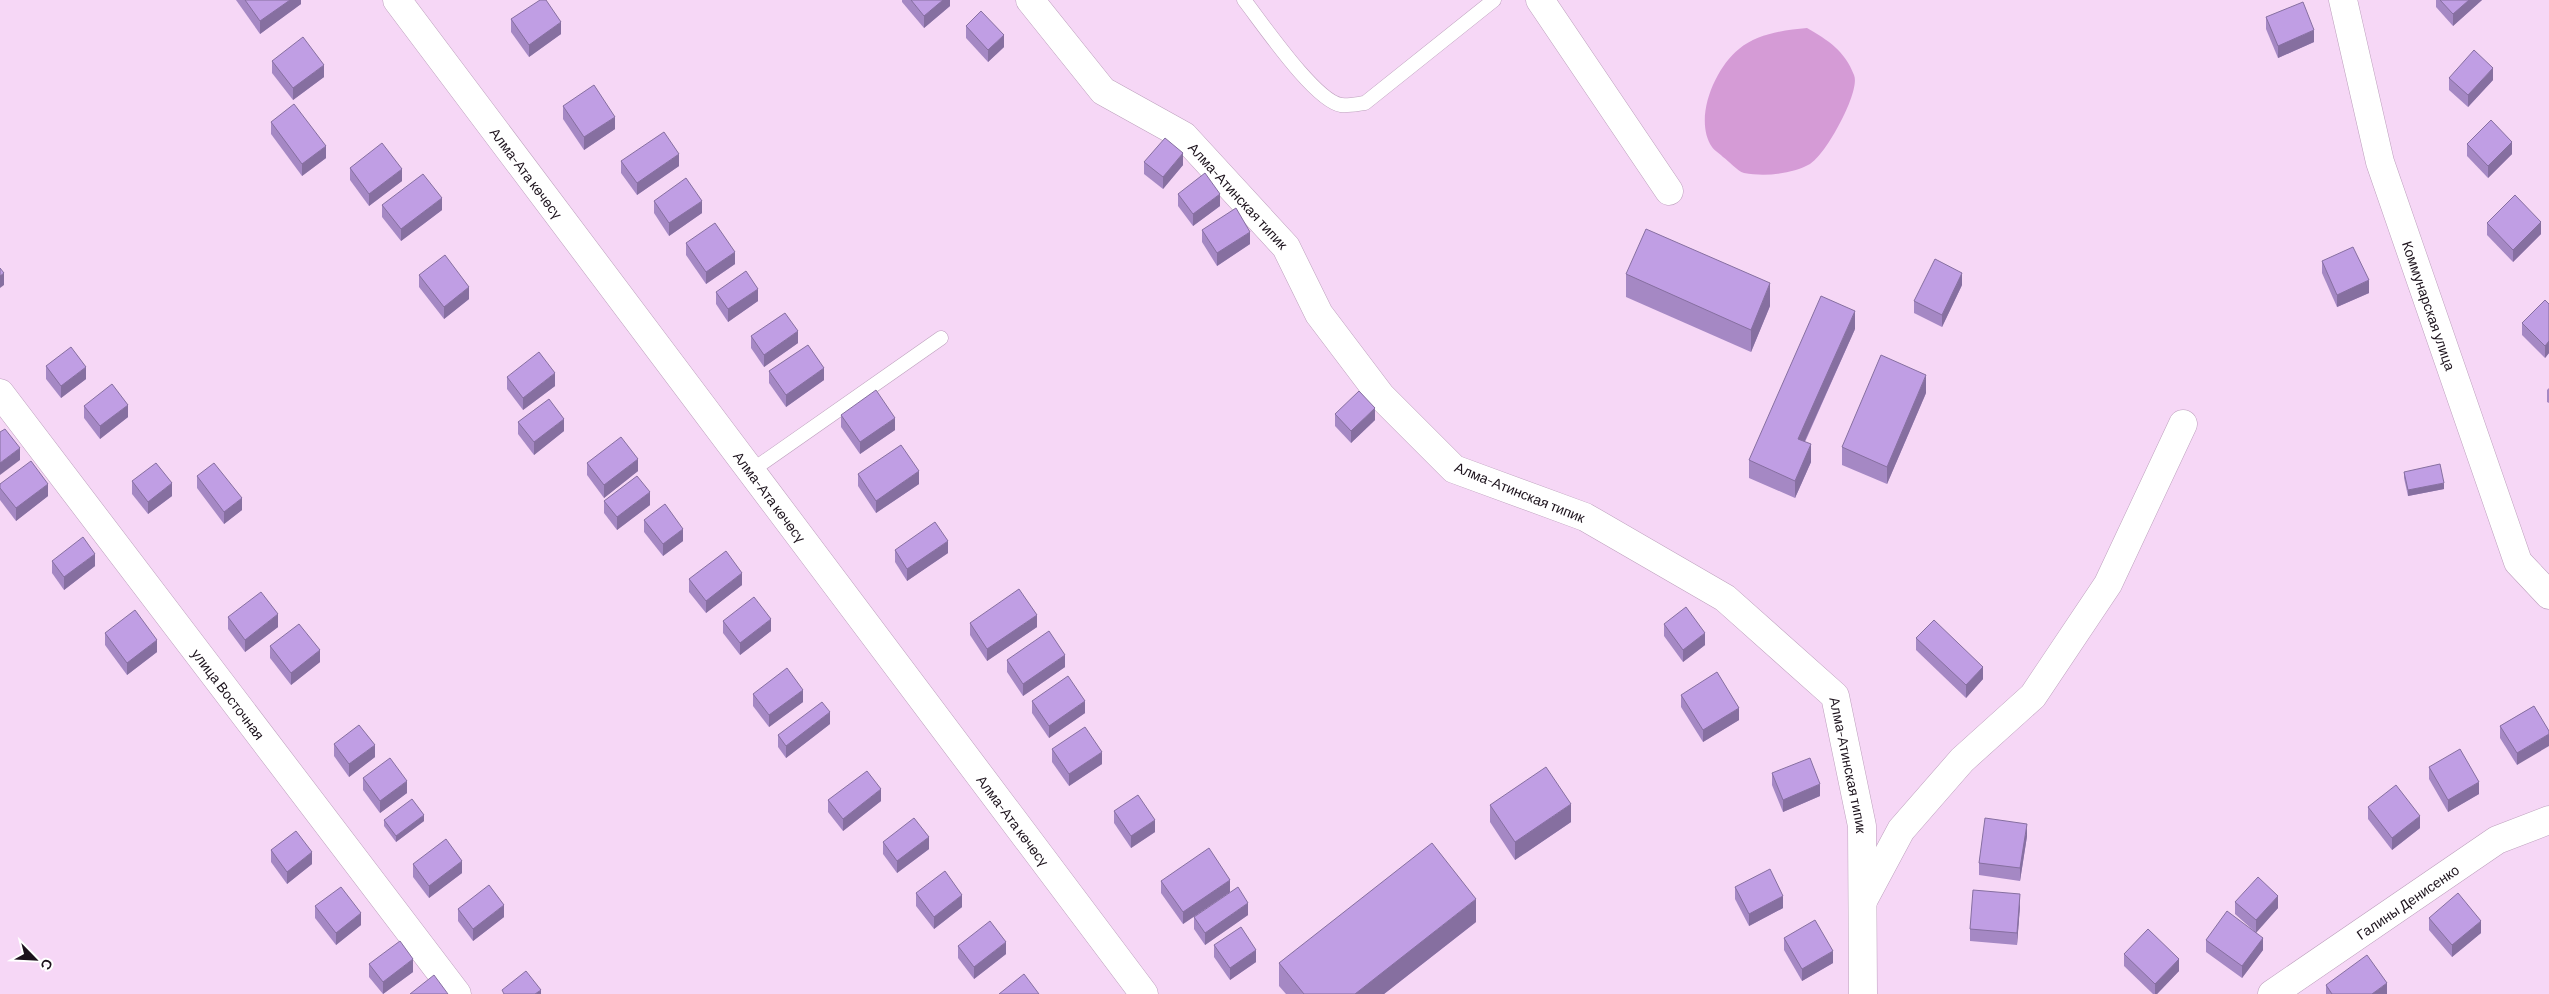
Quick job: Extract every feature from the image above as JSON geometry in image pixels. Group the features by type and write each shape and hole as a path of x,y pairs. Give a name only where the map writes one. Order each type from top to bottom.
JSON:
{"main road":[{"name":"Алма-Ата көчөсү","path":"397,0 1144,994"},
{"name":"Алма-Атинская типик","path":"1030,0 1103,91 1184,136 1286,247 1319,314 1381,396 1454,469 1585,517 1725,598 1835,696 1862,826 1863,994"},
{"path":"1540,0 1668,191"},
{"name":"Коммунарская улица","path":"2343,0 2380,162 2518,562 2549,595"},
{"name":"улица Восточная","path":"0,393 457,994"},
{"path":"1862,902 1901,830 1962,760 2033,696 2108,584 2183,424"},
{"name":"Галины Денисенко","path":"2272,994 2497,840 2549,820"}],"lane":[{"path":"1244,0 1303,75 1323,96 1341,105 1364,103 1494,0"},
{"path":"751,471 941,338"}],"shaded area":[{"path":"1807,28 1822,37 1841,53 1854,75 1855,83 1852,94 1841,122 1825,149 1810,164 1778,174 1761,175 1741,172 1713,148 1707,136 1705,123 1706,109 1715,81 1730,58 1746,44 1762,36"}],"building":[{"path":"245,0 290,0 260,21"},
{"path":"540,0 546,0 561,22 529,45 511,19"},
{"path":"911,0 943,0 924,16"},
{"path":"2440,0 2469,0 2453,14"},
{"path":"2303,2 2314,30 2278,46 2266,17"},
{"path":"981,11 1004,35 988,50 966,26"},
{"path":"303,37 324,65 293,88 272,61"},
{"path":"2474,50 2493,68 2468,95 2449,78"},
{"path":"594,85 615,117 584,137 563,106"},
{"path":"294,104 326,146 302,164 271,122"},
{"path":"2491,120 2512,142 2488,166 2467,144"},
{"path":"664,132 679,154 637,183 621,161"},
{"path":"1165,138 1183,153 1163,177 1144,162"},
{"path":"382,143 402,169 369,194 350,168"},
{"path":"1205,173 1220,194 1193,214 1178,194"},
{"path":"423,174 442,198 401,229 382,205"},
{"path":"686,178 702,201 669,223 654,201"},
{"path":"2515,195 2541,222 2513,250 2487,223"},
{"path":"1236,208 1250,232 1217,253 1202,230"},
{"path":"715,223 735,252 706,272 686,243"},
{"path":"1646,229 1770,283 1751,330 1626,274"},
{"path":"2353,247 2369,280 2337,295 2322,261"},
{"path":"445,255 469,287 444,307 419,275"},
{"path":"1935,259 1962,273 1942,315 1914,301"},
{"path":"0,268 4,273 0,276"},
{"path":"746,271 758,289 728,309 716,292"},
{"path":"1821,296 1855,311 1798,439 1811,444 1795,481 1749,460"},
{"path":"2545,300 2549,304 2549,341 2545,346 2522,323"},
{"path":"785,313 798,331 764,355 751,336"},
{"path":"808,345 824,368 786,395 769,371"},
{"path":"71,347 86,367 61,386 46,366"},
{"path":"539,352 555,373 523,398 507,377"},
{"path":"1881,355 1926,375 1887,467 1842,447"},
{"path":"112,384 128,405 100,426 84,406"},
{"path":"876,390 895,418 860,442 841,415"},
{"path":"1359,391 1375,408 1351,431 1335,414"},
{"path":"549,399 564,419 534,442 518,422"},
{"path":"5,429 20,448 0,463 0,432"},
{"path":"621,437 638,459 604,485 587,463"},
{"path":"901,445 919,471 876,501 858,474"},
{"path":"31,461 48,484 16,508 0,488 0,484"},
{"path":"156,463 172,483 148,502 132,481"},
{"path":"214,463 242,498 224,512 197,476"},
{"path":"2440,464 2444,483 2408,490 2404,472"},
{"path":"637,476 650,492 617,517 604,501"},
{"path":"665,504 683,529 663,544 644,520"},
{"path":"935,522 948,541 907,569 895,550"},
{"path":"83,537 95,554 64,577 52,561"},
{"path":"726,551 742,573 706,601 689,579"},
{"path":"1019,589 1037,615 987,649 970,623"},
{"path":"261,592 278,614 245,640 228,617"},
{"path":"754,597 771,619 740,643 723,621"},
{"path":"1686,607 1705,633 1683,650 1664,624"},
{"path":"135,610 157,640 127,663 105,633"},
{"path":"1934,620 1983,667 1966,685 1916,638"},
{"path":"299,624 320,650 291,673 270,646"},
{"path":"1049,631 1065,655 1023,684 1007,660"},
{"path":"787,668 803,690 769,715 753,694"},
{"path":"1717,672 1739,708 1703,730 1681,695"},
{"path":"1068,676 1085,701 1049,726 1032,701"},
{"path":"822,702 830,712 786,746 778,735"},
{"path":"2534,706 2549,734 2517,753 2500,726"},
{"path":"359,725 375,745 349,764 334,744"},
{"path":"1085,727 1102,752 1069,774 1052,749"},
{"path":"2460,749 2479,782 2448,800 2429,767"},
{"path":"390,758 407,781 380,801 363,778"},
{"path":"1810,758 1820,784 1783,800 1772,773"},
{"path":"1546,767 1571,804 1515,842 1490,805"},
{"path":"867,771 881,789 843,819 828,800"},
{"path":"2396,785 2420,816 2392,838 2368,807"},
{"path":"1138,795 1155,820 1131,836 1114,811"},
{"path":"412,799 424,815 396,836 384,820"},
{"path":"914,818 929,837 897,861 883,842"},
{"path":"1985,818 2027,824 2020,868 1979,863"},
{"path":"296,831 312,852 287,872 271,850"},
{"path":"446,839 462,861 429,886 413,864"},
{"path":"1432,843 1476,899 1355,994 1304,994 1279,963"},
{"path":"1209,848 1230,880 1183,912 1161,881"},
{"path":"1770,869 1783,896 1749,914 1735,887"},
{"path":"945,871 962,895 934,917 916,893"},
{"path":"2258,877 2278,896 2256,920 2235,902"},
{"path":"489,885 504,905 473,929 458,909"},
{"path":"341,887 361,913 336,933 315,906"},
{"path":"1238,887 1248,903 1205,933 1194,917"},
{"path":"1973,890 2020,894 2017,933 1970,929"},
{"path":"2458,893 2481,921 2452,945 2429,918"},
{"path":"2227,911 2263,938 2242,966 2206,940"},
{"path":"1815,920 1833,951 1802,969 1784,938"},
{"path":"990,921 1006,942 974,967 958,946"},
{"path":"1241,927 1256,950 1230,968 1214,945"},
{"path":"2148,929 2179,959 2155,984 2124,954"},
{"path":"400,941 413,959 383,982 369,964"},
{"path":"2367,955 2387,983 2372,994 2332,994 2326,985"},
{"path":"526,971 541,990 535,994 504,994 502,990"},
{"path":"1024,974 1039,994 999,994"},
{"path":"434,975 448,994 410,994"}]}
